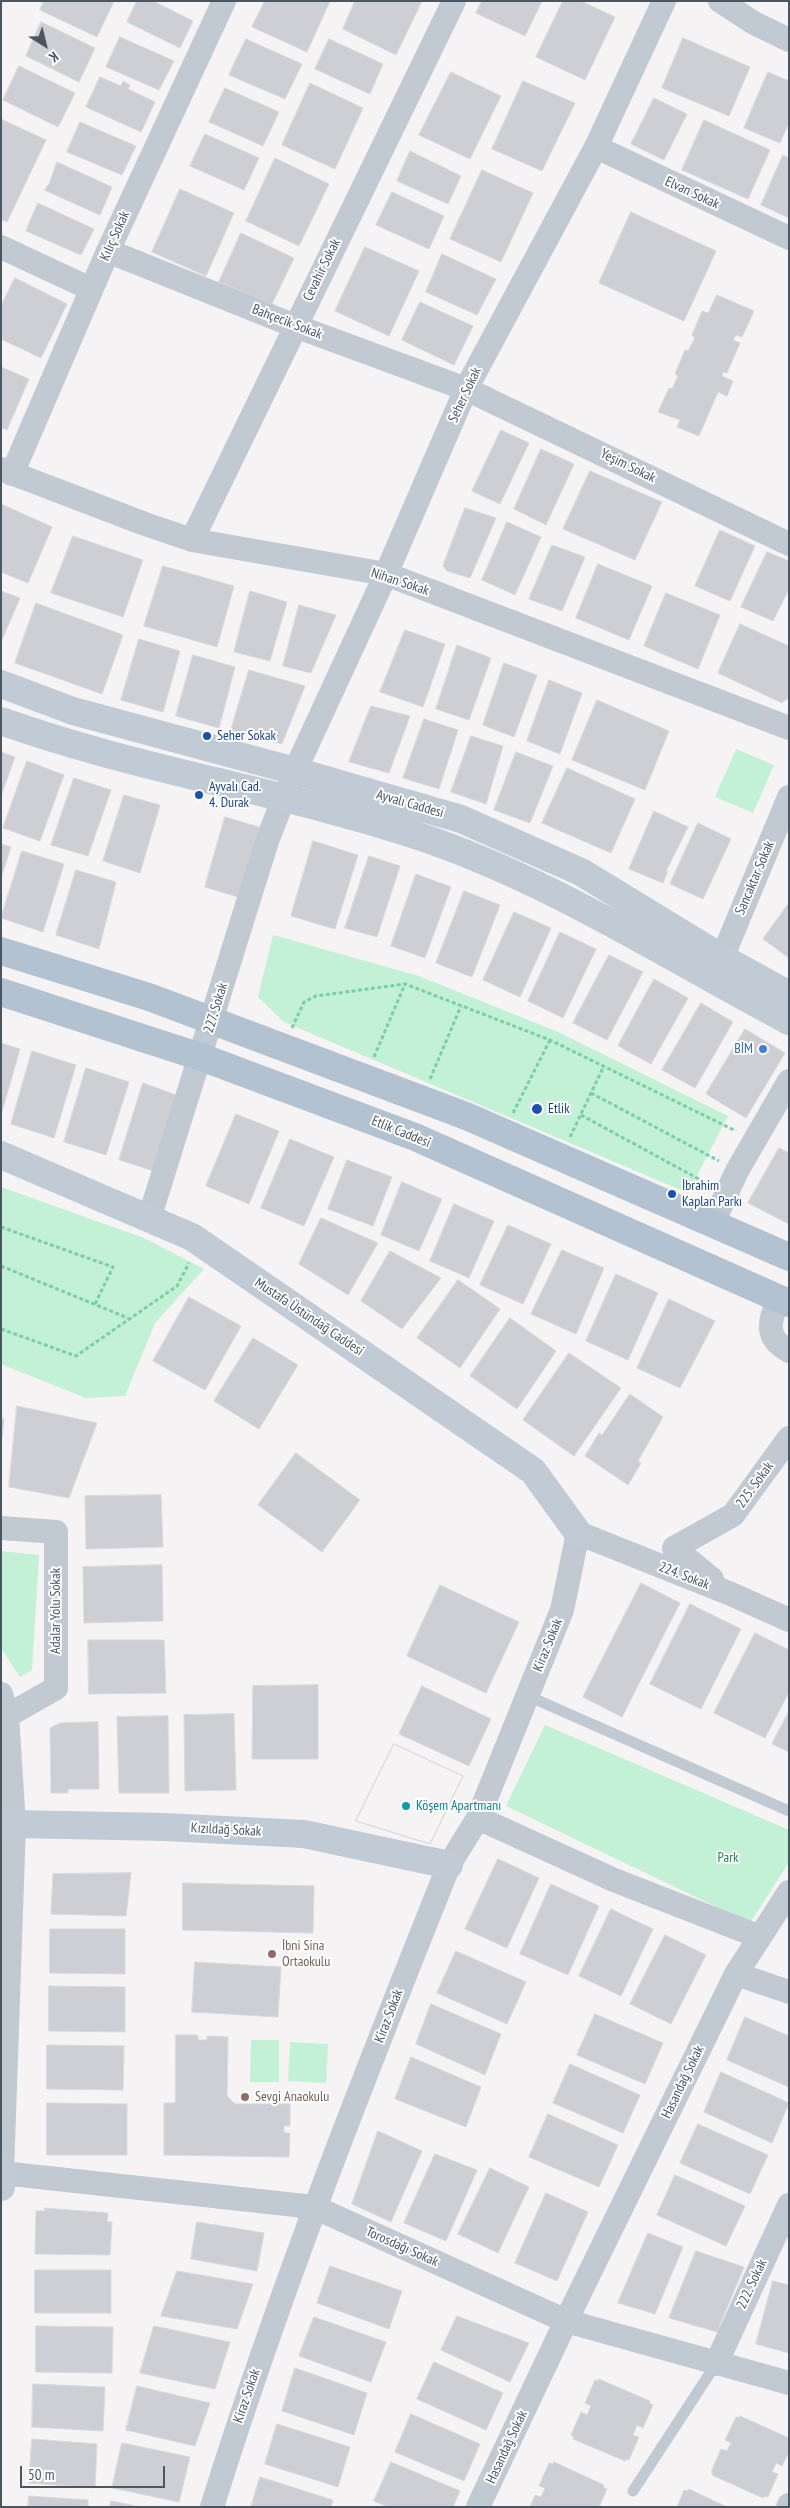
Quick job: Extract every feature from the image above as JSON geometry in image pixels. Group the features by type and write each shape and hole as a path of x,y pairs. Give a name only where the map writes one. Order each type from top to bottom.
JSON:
{"main road":[{"name":"Ayvalı Caddesi","path":"1,684 73,711 461,819 581,872 722,958 789,995"},
{"name":"Ayvalı Caddesi","path":"1,721 55,740 284,797 413,834 527,879 648,942 789,1021"},
{"path":"1,951 149,997 366,1078 503,1132 712,1225 789,1257"},
{"name":"Etlik Caddesi","path":"1,992 201,1057 416,1137 784,1301"},
{"name":"Mustafa Üstündağ Caddesi","path":"1,1155 192,1237 533,1471 578,1533"},
{"name":"Kızıldağ Sokak","path":"8,1826 166,1827 304,1834 449,1865"}],"street":[{"name":"Cevahir Sokak","path":"192,540 454,1"},
{"name":"Seher Sokak","path":"284,797 294,771 386,574 466,389 596,147 664,1"},
{"name":"Kılıç Sokak","path":"7,471 92,289 220,2"},
{"path":"724,2 754,23 789,40"},
{"name":"Elvan Sokak","path":"596,147 789,238"},
{"path":"1,247 92,289"},
{"name":"Bahçecik Sokak","path":"108,251 295,326 466,389"},
{"name":"Yeşim Sokak","path":"466,389 789,544"},
{"name":"Nihan Sokak","path":"7,471 192,540 386,574 789,728"},
{"name":"227. Sokak","path":"149,1219 268,838 284,797"},
{"name":"Sancaktar Sokak","path":"722,958 789,797"},
{"path":"712,1225 737,1171 789,1081"},
{"path":"784,1301 770,1317 770,1332 782,1347 789,1351"},
{"name":"225. Sokak","path":"732,1594 674,1548 733,1515 789,1438"},
{"name":"Adalar Yolu Sokak","path":"1,1528 56,1532 56,1688 7,1716"},
{"name":"224. Sokak","path":"578,1533 732,1594 789,1620"},
{"name":"Kiraz Sokak","path":"212,2507 244,2404 314,2207 449,1865 478,1818 562,1610 578,1533"},
{"path":"1,1694 7,1716 8,1826 2,2177"},
{"path":"478,1818 614,1880 760,1937"},
{"name":"Hasandağ Sokak","path":"478,2507 566,2321 736,1974 789,1892"},
{"path":"736,1974 789,1992"},
{"name":"Torosdağı Sokak","path":"2,2177 314,2207 566,2321 789,2383"},
{"name":"222. Sokak","path":"716,2364 789,2205"}],"lane":[{"path":"528,1696 789,1811"},
{"path":"633,2491 716,2364"}],"path":[{"path":"366,1078 406,984"},
{"path":"283,1047 304,1002 316,996 406,984 550,1040 603,1068 754,1140"},
{"path":"422,1100 461,1006"},
{"path":"503,1132 550,1040"},
{"path":"560,1158 603,1068"},
{"path":"591,1093 737,1171"},
{"path":"581,1115 726,1194"},
{"path":"1,1227 113,1267 96,1304"},
{"path":"1,1329 76,1356 177,1286 201,1243"},
{"path":"1,1266 129,1318"}],"green space":[{"path":"736,749 774,765 753,813 715,797"},
{"path":"273,935 419,976 558,1032 728,1116 688,1193 284,1022 258,997"},
{"path":"1,1187 144,1238 204,1269 155,1323 125,1396 86,1398 1,1364"},
{"path":"1,1551 39,1555 32,1670 20,1677 1,1648"},
{"name":"Park","path":"545,1725 789,1830 789,1862 750,1923 506,1806"},
{"path":"251,2040 279,2040 279,2082 250,2082"},
{"path":"290,2042 328,2044 326,2083 288,2081"}],"building":[{"path":"44,1 114,1 97,37 40,10"},
{"path":"137,1 153,1 193,21 180,48 127,22"},
{"path":"265,1 330,1 307,52 252,27"},
{"path":"355,1 422,1 396,55 343,29"},
{"path":"482,1 542,1 525,36 476,13"},
{"path":"563,1 581,1 615,17 585,80 536,57"},
{"path":"41,22 95,48 79,82 26,56"},
{"path":"120,37 174,61 159,90 106,67"},
{"path":"683,38 750,67 729,116 662,88"},
{"path":"246,39 302,64 285,99 229,75"},
{"path":"329,39 383,64 370,94 315,69"},
{"path":"19,66 75,93 58,127 3,100"},
{"path":"451,72 501,96 470,159 419,135"},
{"path":"768,72 789,81 789,122 780,143 744,128"},
{"path":"100,77 121,86 123,81 130,85 128,89 155,102 141,132 86,107"},
{"path":"523,81 575,103 542,171 492,149"},
{"path":"310,83 363,108 335,169 282,145"},
{"path":"225,88 279,112 263,146 209,122"},
{"path":"654,98 687,114 664,160 631,144"},
{"path":"1,119 46,140 7,222 1,219"},
{"path":"704,120 770,150 748,199 682,170"},
{"path":"80,122 136,146 122,175 67,152"},
{"path":"205,134 259,158 244,190 190,166"},
{"path":"410,151 461,176 448,204 397,181"},
{"path":"783,155 789,158 789,218 761,205"},
{"path":"275,158 329,184 299,246 246,221"},
{"path":"57,162 112,187 100,215 44,190 49,184"},
{"path":"482,170 533,193 501,262 450,239"},
{"path":"180,189 234,213 206,276 152,252"},
{"path":"392,192 444,216 429,249 376,225"},
{"path":"38,203 94,229 81,255 26,231"},
{"path":"631,212 716,251 684,321 599,283"},
{"path":"241,233 294,258 272,304 219,282"},
{"path":"365,247 419,271 389,336 335,311"},
{"path":"442,254 496,279 477,315 426,292"},
{"path":"15,278 67,304 41,358 1,339 1,306"},
{"path":"717,295 754,311 742,337 736,335 733,340 740,343 727,373 723,372 722,376 733,381 727,396 718,392 699,436 677,427 680,420 658,412 669,388 672,389 678,376 675,374 685,350 688,351 695,338 692,335 702,311 708,313"},
{"path":"420,302 473,326 454,365 402,340"},
{"path":"1,367 29,379 7,430 1,427"},
{"path":"501,430 529,443 500,504 472,491"},
{"path":"541,449 574,464 546,525 514,509"},
{"path":"590,471 662,502 635,560 563,529"},
{"path":"1,504 52,527 28,583 1,572"},
{"path":"465,508 496,518 470,578 447,571 443,566"},
{"path":"507,522 541,537 515,595 482,580"},
{"path":"720,530 755,546 730,601 695,586"},
{"path":"73,536 143,560 123,617 51,593"},
{"path":"552,545 585,557 562,611 529,599"},
{"path":"767,552 789,561 789,589 773,621 741,607"},
{"path":"598,564 652,586 629,640 576,618"},
{"path":"163,566 234,586 217,647 144,626"},
{"path":"1,591 20,598 1,642"},
{"path":"250,591 287,602 270,661 234,652"},
{"path":"666,593 720,615 698,669 644,646"},
{"path":"36,603 123,635 102,694 15,663"},
{"path":"299,605 336,615 311,673 283,666"},
{"path":"740,624 789,646 789,697 782,703 718,673"},
{"path":"405,630 445,644 423,707 380,692"},
{"path":"139,639 180,651 163,712 121,700"},
{"path":"457,645 491,658 469,720 436,709"},
{"path":"193,655 235,667 219,728 176,716"},
{"path":"504,663 537,675 514,737 483,725"},
{"path":"249,670 305,686 282,744 231,730"},
{"path":"549,680 582,693 560,754 527,741"},
{"path":"597,700 669,731 645,790 572,760"},
{"path":"371,706 410,716 389,773 349,762"},
{"path":"424,719 458,730 439,789 403,778"},
{"path":"471,736 503,746 486,804 451,792"},
{"path":"1,752 15,757 1,796"},
{"path":"516,752 553,766 530,823 494,810"},
{"path":"27,761 64,775 40,841 3,828"},
{"path":"567,768 635,799 611,853 542,823"},
{"path":"74,778 111,790 88,856 51,845"},
{"path":"124,795 160,805 140,873 103,861"},
{"path":"654,811 688,827 666,871 668,871 663,883 629,869"},
{"path":"225,817 259,827 238,897 205,887"},
{"path":"698,823 731,839 703,899 670,884"},
{"path":"313,841 358,855 335,929 291,916"},
{"path":"1,844 11,847 1,878"},
{"path":"22,851 64,864 43,932 1,918"},
{"path":"369,856 400,866 377,937 345,928"},
{"path":"76,870 116,882 99,949 56,935"},
{"path":"416,874 451,887 425,958 391,946"},
{"path":"464,891 500,905 472,977 436,963"},
{"path":"789,903 789,958 763,939"},
{"path":"514,912 551,928 520,997 483,980"},
{"path":"560,932 596,949 563,1018 528,1001"},
{"path":"609,955 643,972 607,1040 573,1023"},
{"path":"654,979 688,998 651,1064 618,1046"},
{"path":"701,1003 733,1022 695,1088 662,1070"},
{"path":"745,1029 785,1053 746,1118 706,1094"},
{"path":"1,1043 20,1049 1,1115"},
{"path":"32,1051 76,1065 54,1138 11,1124"},
{"path":"86,1068 129,1082 106,1155 64,1142"},
{"path":"143,1083 179,1096 154,1171 119,1160"},
{"path":"236,1114 279,1131 249,1204 206,1186"},
{"path":"290,1139 334,1157 304,1226 261,1208"},
{"path":"779,1148 789,1153 789,1224 748,1203"},
{"path":"347,1160 392,1177 373,1226 328,1209"},
{"path":"402,1182 442,1199 419,1251 381,1235"},
{"path":"454,1204 494,1221 469,1278 430,1261"},
{"path":"321,1218 378,1243 348,1295 299,1264"},
{"path":"508,1225 551,1244 523,1304 480,1285"},
{"path":"562,1250 604,1268 576,1334 531,1314"},
{"path":"390,1251 441,1278 402,1329 361,1301"},
{"path":"616,1274 658,1293 628,1360 586,1341"},
{"path":"458,1280 500,1309 460,1368 417,1338"},
{"path":"189,1297 241,1326 205,1390 153,1361"},
{"path":"669,1299 715,1321 680,1388 637,1368"},
{"path":"510,1318 556,1351 517,1409 470,1376"},
{"path":"253,1338 298,1365 259,1429 214,1401"},
{"path":"569,1353 621,1388 574,1456 523,1420"},
{"path":"630,1394 663,1417 638,1461 641,1463 628,1485 585,1456 599,1433 602,1435"},
{"path":"17,1406 97,1423 69,1498 9,1487"},
{"path":"1,1419 4,1419 1,1447"},
{"path":"296,1453 360,1500 322,1552 258,1505"},
{"path":"161,1495 163,1547 86,1549 85,1496"},
{"path":"162,1565 163,1621 84,1623 83,1567"},
{"path":"641,1583 680,1603 622,1717 583,1697"},
{"path":"440,1585 519,1622 486,1693 407,1656"},
{"path":"690,1604 741,1629 701,1709 650,1684"},
{"path":"755,1633 789,1650 789,1692 765,1738 714,1713"},
{"path":"88,1640 164,1640 166,1693 89,1694"},
{"path":"318,1685 318,1759 252,1759 253,1686"},
{"path":"422,1686 491,1719 469,1766 399,1734"},
{"path":"789,1711 789,1752 772,1744"},
{"path":"234,1714 236,1790 185,1791 184,1715"},
{"path":"168,1716 169,1793 119,1793 117,1717"},
{"path":"98,1722 99,1789 68,1789 68,1793 51,1793 50,1728 60,1723"},
{"name":"Köşem Apartmanı","path":"394,1744 463,1776 430,1844 356,1821"},
{"name":"Köşem Apartmanı","path":"394,1744 463,1776 430,1844 356,1821"},
{"path":"498,1859 539,1878 507,1948 465,1929"},
{"path":"131,1873 126,1916 51,1914 53,1874"},
{"path":"183,1883 314,1886 313,1933 183,1930"},
{"path":"551,1884 599,1906 568,1975 520,1954"},
{"path":"611,1909 653,1929 621,1996 579,1976"},
{"path":"50,1929 125,1929 125,1974 50,1973"},
{"path":"665,1935 706,1955 671,2024 630,2004"},
{"path":"456,1951 526,1982 507,2024 437,1993"},
{"path":"195,1962 281,1967 278,2017 192,2012"},
{"path":"49,1986 125,1987 125,2032 49,2031"},
{"path":"431,2004 501,2034 485,2075 416,2044"},
{"path":"595,2014 663,2043 645,2084 577,2055"},
{"path":"745,2017 789,2036 789,2087 727,2060"},
{"path":"176,2035 198,2035 198,2040 207,2040 207,2036 228,2037 227,2096 235,2104 290,2104 290,2126 284,2126 284,2133 290,2133 289,2157 164,2155 164,2103 175,2103"},
{"path":"47,2045 124,2046 123,2090 47,2089"},
{"path":"411,2057 481,2087 466,2127 395,2099"},
{"path":"570,2064 640,2095 623,2133 553,2103"},
{"path":"721,2072 789,2103 772,2143 704,2112"},
{"path":"47,2103 127,2104 127,2155 47,2155"},
{"path":"548,2114 618,2145 599,2187 529,2157"},
{"path":"698,2124 768,2155 750,2194 680,2163"},
{"path":"378,2131 422,2151 391,2222 352,2204"},
{"path":"435,2154 477,2170 446,2241 404,2223"},
{"path":"490,2168 529,2187 498,2253 458,2234"},
{"path":"675,2175 745,2206 726,2246 657,2215"},
{"path":"546,2193 588,2212 557,2281 515,2263"},
{"path":"45,2208 108,2213 107,2222 112,2222 110,2255 35,2254 36,2211 45,2211"},
{"path":"197,2222 264,2233 257,2271 191,2259"},
{"path":"648,2233 683,2247 655,2314 618,2303"},
{"path":"696,2251 744,2267 717,2332 669,2318"},
{"path":"330,2266 402,2291 389,2329 317,2303"},
{"path":"35,2270 111,2270 111,2313 35,2313"},
{"path":"177,2271 253,2284 237,2329 161,2316"},
{"path":"773,2281 789,2285 789,2353 756,2344"},
{"path":"457,2316 529,2343 510,2382 441,2350"},
{"path":"314,2317 386,2342 371,2382 299,2356"},
{"path":"36,2326 113,2327 112,2373 36,2372"},
{"path":"154,2326 230,2342 215,2389 140,2373"},
{"path":"434,2362 503,2393 486,2430 417,2399"},
{"path":"295,2368 367,2393 354,2435 282,2411"},
{"path":"599,2379 650,2401 649,2403 653,2405 643,2428 637,2425 633,2435 639,2437 629,2460 626,2459 625,2461 573,2439 574,2437 571,2435 581,2412 587,2415 591,2406 585,2403 595,2380 598,2381"},
{"path":"33,2384 105,2387 103,2431 32,2427"},
{"path":"137,2386 210,2403 195,2446 126,2430"},
{"path":"411,2414 480,2444 464,2481 395,2452"},
{"path":"740,2416 789,2438 789,2452 782,2466 776,2463 772,2472 778,2474 768,2497 765,2496 763,2498 712,2475 713,2473 711,2472 721,2449 727,2451 731,2443 725,2440 736,2417 739,2418"},
{"path":"277,2424 350,2447 338,2487 265,2464"},
{"path":"32,2439 97,2444 95,2488 29,2483"},
{"path":"122,2443 190,2457 179,2502 112,2488"},
{"path":"391,2462 460,2491 453,2507 388,2507 374,2501"},
{"path":"554,2462 604,2485 603,2487 607,2489 599,2507 530,2507 535,2495 541,2497 545,2488 539,2486 549,2463 553,2464"},
{"path":"260,2477 333,2500 331,2507 251,2507"},
{"path":"689,2489 727,2507 677,2507 684,2490 688,2491"},
{"path":"29,2496 88,2500 88,2507 28,2507"},
{"path":"111,2501 141,2507 110,2507"}],"place":[{"name":"Seher Sokak","path":"207,736"},
{"name":"Ayvalı Cad. 4. Durak","path":"199,795"},
{"name":"BİM","path":"763,1049"},
{"name":"Etlik","path":"537,1109"},
{"name":"İbrahim Kaplan Parkı","path":"672,1194"},
{"name":"Köşem Apartmanı","path":"406,1806"},
{"name":"İbni Sina Ortaokulu","path":"272,1954"},
{"name":"Sevgi Anaokulu","path":"245,2097"}]}
